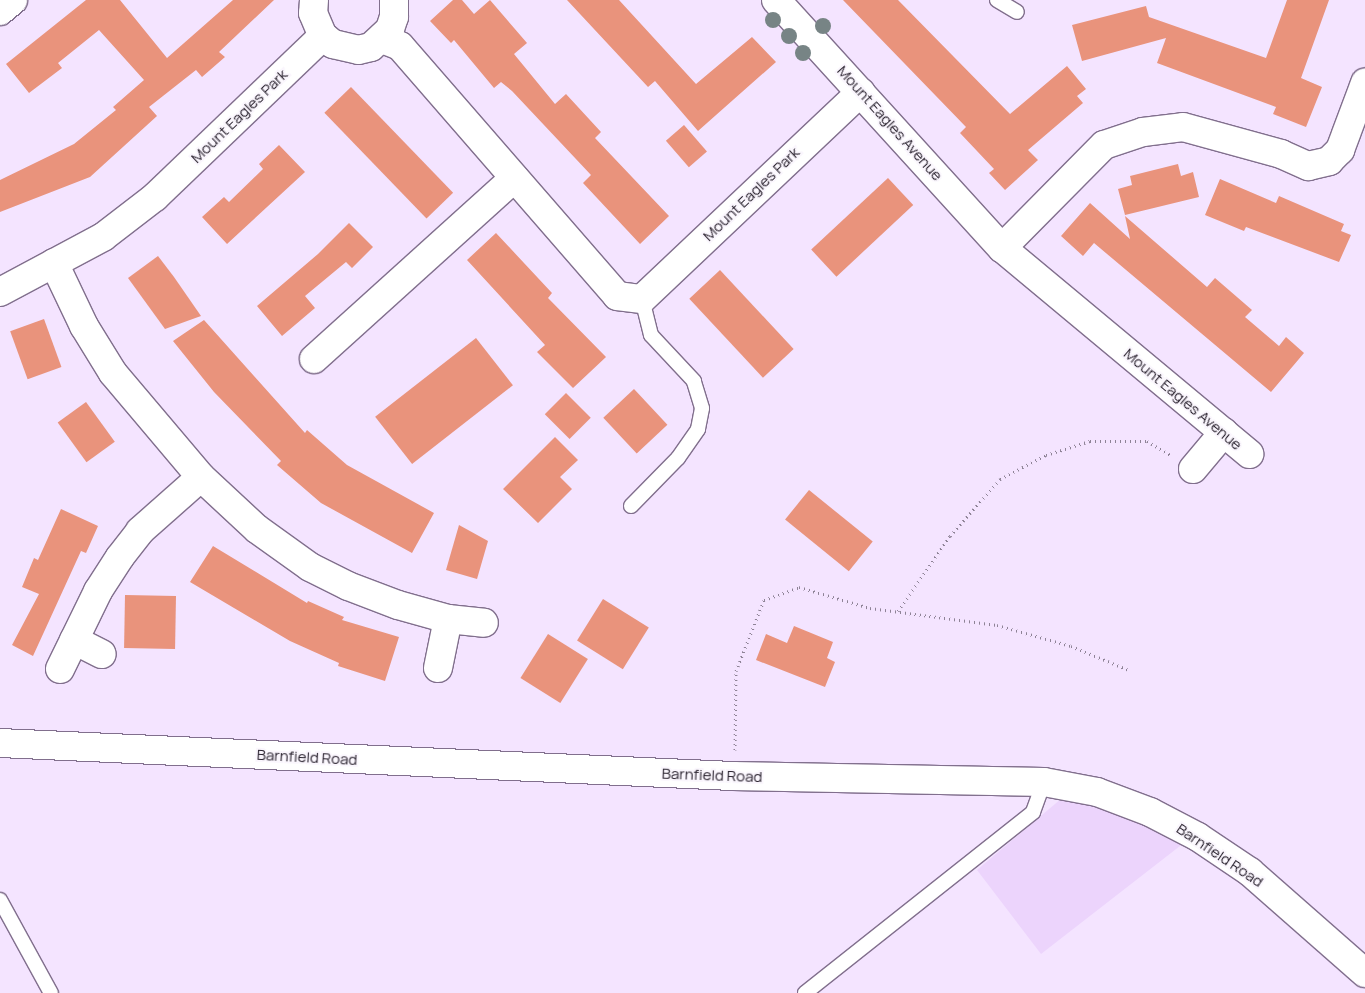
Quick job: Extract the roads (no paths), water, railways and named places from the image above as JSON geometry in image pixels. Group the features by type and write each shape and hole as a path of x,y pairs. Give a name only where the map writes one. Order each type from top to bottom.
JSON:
{"street":[{"path":"314,0 313,13 323,36 345,49 371,46 382,39 394,17 394,0"},
{"name":"Mount Eagles Avenue","path":"776,0 1002,248 1250,454"},
{"name":"Mount Eagles Park","path":"0,292 103,237 156,197 323,36"},
{"path":"382,39 400,46 617,296 642,299"},
{"path":"1002,248 1104,145 1143,132 1183,127 1281,154 1308,166 1329,161 1340,150 1365,83"},
{"name":"Mount Eagles Park","path":"642,299 861,92"},
{"path":"314,360 514,178"},
{"path":"54,263 84,326 113,373 201,477 257,529 310,566 398,605 448,619 484,623"},
{"path":"1193,469 1224,432"},
{"path":"60,669 98,592 140,531 201,477"},
{"path":"438,668 448,619"},
{"path":"74,640 102,654"},
{"name":"Barnfield Road","path":"0,742 733,776 1044,782 1097,792 1150,812 1198,837 1250,872 1365,973"}],"lane":[{"path":"997,0 1017,12"},
{"path":"631,506 678,458 698,430 702,408 694,381 651,335 642,299"},
{"path":"805,993 1033,812 1044,782"},
{"path":"0,900 51,993"}]}
